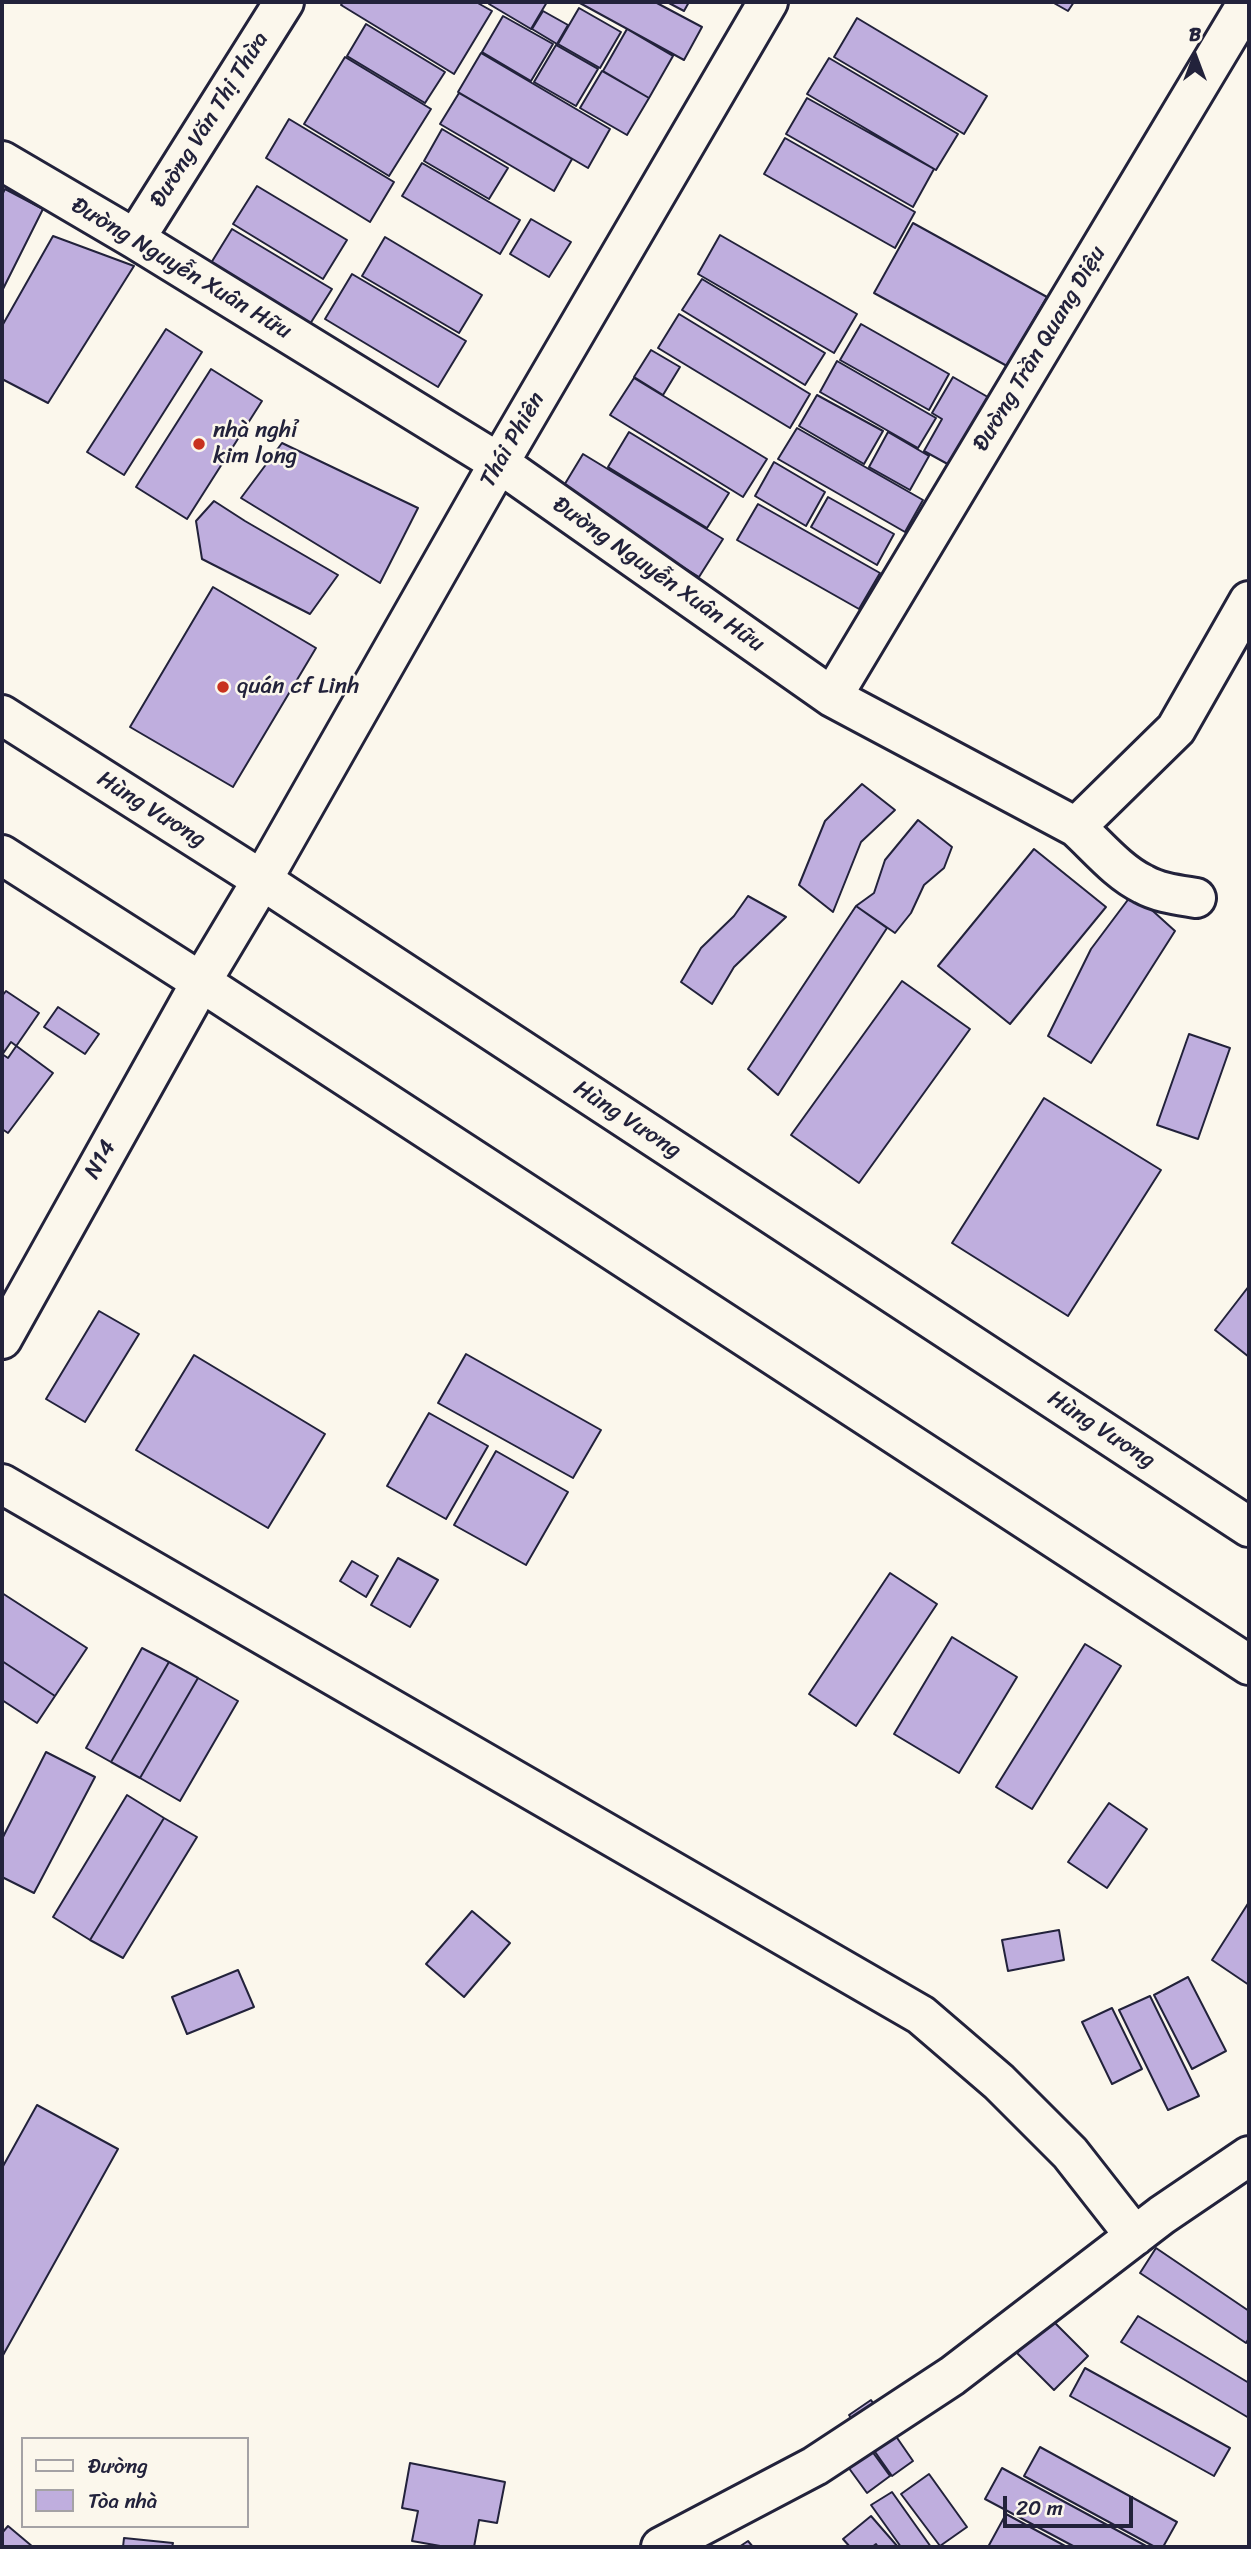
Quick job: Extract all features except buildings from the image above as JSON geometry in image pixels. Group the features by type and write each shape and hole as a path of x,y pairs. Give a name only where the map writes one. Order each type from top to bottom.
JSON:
{"street":[{"name":"Đường Văn Thị Thừa","path":"135,239 284,2"},
{"name":"Thái Phiên","path":"201,982 768,2"},
{"name":"Đường Trần Quang Diệu","path":"832,696 1248,2"},
{"name":"Đường Nguyễn Xuân Hữu","path":"2,161 135,239 499,463 832,696 1076,827 1142,884 1156,890 1196,898"},
{"path":"1076,827 1176,729 1249,601"},
{"name":"Hùng Vương","path":"2,715 261,880 1249,1527"},
{"path":"2,855 1249,1665"},
{"name":"N14","path":"2,1339 201,982"},
{"path":"2,1484 921,2015 999,2082 1070,2153 1135,2236"},
{"path":"661,2547 815,2466 952,2376 1135,2236 1249,2156"}],"place":[{"name":"nhà nghỉ kim long","path":"199,444"},
{"name":"quán cf Linh","path":"223,687"}]}
